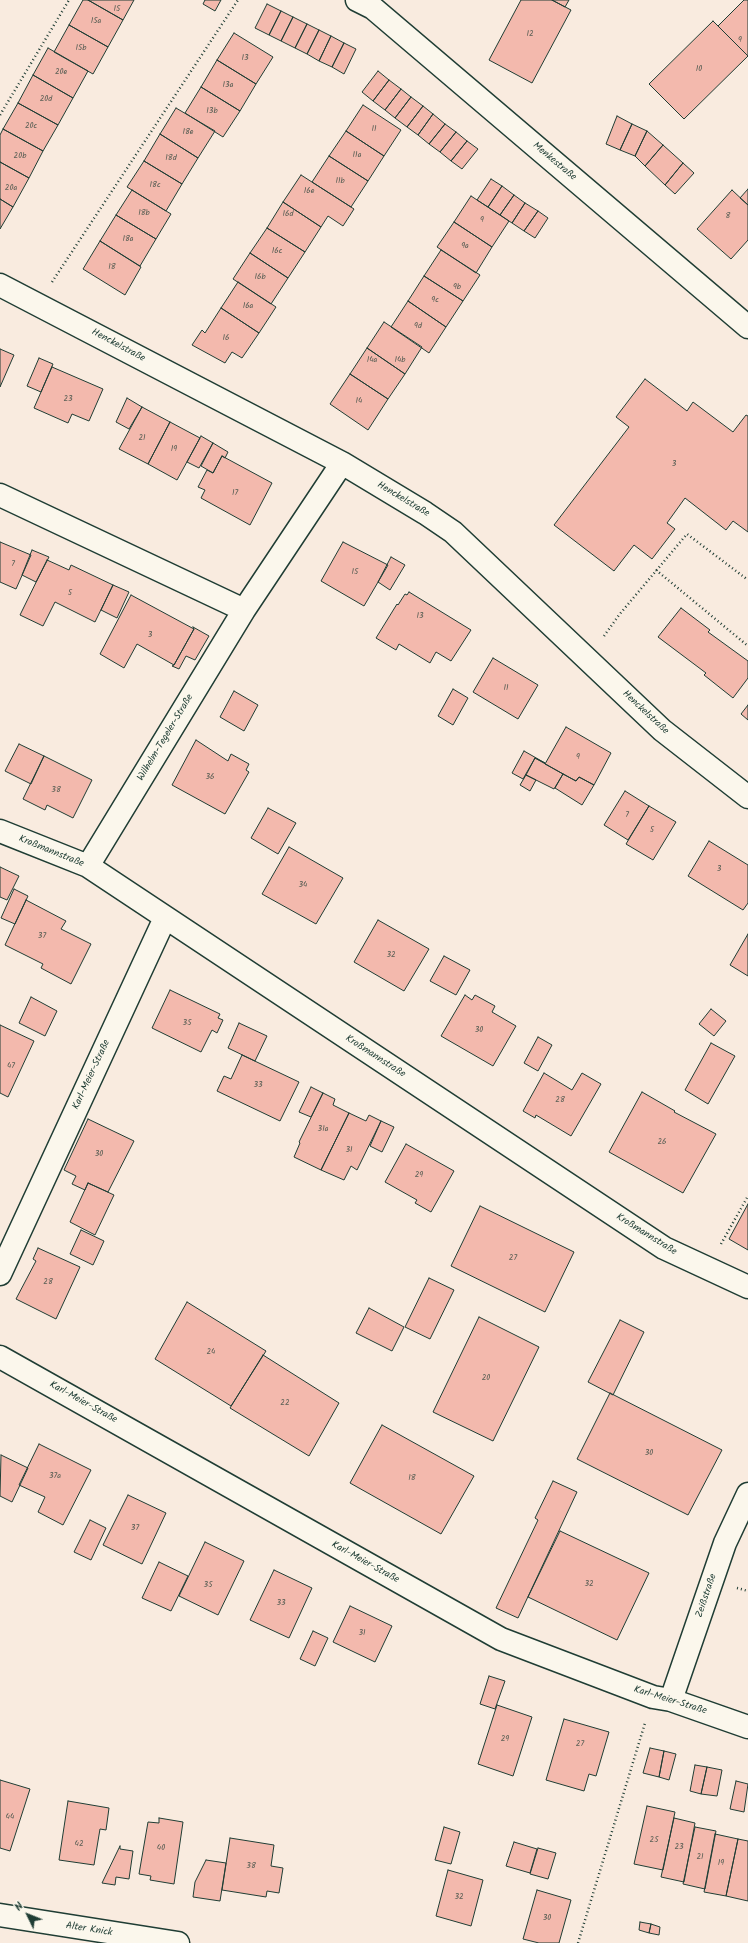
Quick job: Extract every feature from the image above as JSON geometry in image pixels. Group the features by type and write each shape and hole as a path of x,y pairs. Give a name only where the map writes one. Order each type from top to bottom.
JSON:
{"street":[{"name":"Menkestraße","path":"357,0 373,8 748,327"},
{"name":"Henckelstraße","path":"0,285 342,463 426,513 453,532 662,730 748,797"},
{"name":"Wilhelm-Tegeler-Straße","path":"88,866 244,610 342,463"},
{"path":"0,495 244,610"},
{"name":"Kroßmannstraße","path":"0,831 88,866 664,1248 748,1287"},
{"name":"Karl-Meier-Straße","path":"0,1274 165,918"},
{"name":"Karl-Meier-Straße","path":"0,1357 500,1639 662,1698 748,1727"},
{"name":"Zeißstraße","path":"662,1698 725,1543 748,1494"},
{"name":"Alter Knick","path":"0,1915 178,1943"}],"path":[{"path":"0,115 69,0"},
{"path":"38,304 238,0"},
{"path":"588,659 619,614 687,534 748,580"},
{"path":"656,570 748,646"},
{"path":"707,1269 748,1196"},
{"path":"578,1943 662,1698"}],"building":[{"path":"83,0 88,0 123,20 108,47 69,25"},
{"path":"88,0 134,0 123,20"},
{"path":"205,0 221,0 215,11 203,4"},
{"path":"521,0 552,0 571,10 532,83 489,60"},
{"path":"552,0 569,0 565,7"},
{"path":"744,0 748,0 748,56 718,26"},
{"path":"267,4 281,11 269,35 255,28"},
{"path":"281,11 293,17 281,41 269,35"},
{"path":"293,17 307,24 295,48 281,41"},
{"path":"713,21 748,56 684,119 649,84"},
{"path":"307,24 319,30 307,54 295,48"},
{"path":"69,25 108,47 93,74 54,52"},
{"path":"319,30 331,36 319,61 307,54"},
{"path":"234,33 273,57 256,84 217,60"},
{"path":"331,36 344,43 332,67 319,61"},
{"path":"344,43 356,49 344,74 332,67"},
{"path":"48,48 88,71 73,98 33,75"},
{"path":"217,60 256,84 240,111 201,87"},
{"path":"378,71 389,80 373,101 362,92"},
{"path":"33,75 73,98 58,125 18,103"},
{"path":"389,80 401,89 385,110 373,101"},
{"path":"201,87 240,111 223,137 185,113"},
{"path":"401,89 411,97 395,118 385,110"},
{"path":"411,97 423,106 407,127 395,118"},
{"path":"18,103 58,125 43,151 3,129"},
{"path":"363,105 401,130 384,156 346,131"},
{"path":"423,106 433,114 418,135 407,127"},
{"path":"176,108 215,131 198,158 160,134"},
{"path":"433,114 445,124 429,144 418,135"},
{"path":"617,116 632,124 620,150 606,144"},
{"path":"445,124 456,132 440,152 429,144"},
{"path":"632,124 647,131 635,156 620,150"},
{"path":"3,129 43,151 29,178 0,162 0,135"},
{"path":"346,131 384,156 368,181 329,156"},
{"path":"647,131 663,145 645,166 635,156"},
{"path":"456,132 467,141 451,161 440,152"},
{"path":"160,134 198,158 182,184 144,161"},
{"path":"467,141 478,149 462,169 451,161"},
{"path":"663,145 683,163 665,185 645,166"},
{"path":"329,156 368,181 351,207 312,182"},
{"path":"144,161 182,184 166,211 127,187"},
{"path":"0,162 29,178 13,207 0,199"},
{"path":"683,163 694,173 675,194 665,185"},
{"path":"301,175 354,209 343,226 328,216 321,227 283,202"},
{"path":"491,179 502,186 488,207 477,200"},
{"path":"502,186 514,195 500,215 488,207"},
{"path":"748,189 748,205 740,198"},
{"path":"132,190 171,214 156,239 116,215"},
{"path":"732,190 748,205 748,240 731,259 697,229"},
{"path":"514,195 525,203 512,223 500,215"},
{"path":"471,196 509,221 492,247 454,222"},
{"path":"0,199 13,207 0,229"},
{"path":"283,202 321,227 305,252 267,228"},
{"path":"525,203 538,211 524,231 512,223"},
{"path":"538,211 548,218 535,238 524,231"},
{"path":"116,215 156,239 140,266 100,241"},
{"path":"454,222 492,247 476,273 437,247"},
{"path":"267,228 305,252 288,278 250,253"},
{"path":"100,241 141,267 125,295 83,269"},
{"path":"441,250 480,275 463,301 424,276"},
{"path":"250,253 288,278 271,304 233,279"},
{"path":"424,276 463,301 446,327 408,301"},
{"path":"238,282 276,307 259,333 221,308"},
{"path":"408,301 446,327 429,353 391,327"},
{"path":"221,308 259,333 242,358 232,352 225,363 192,345 202,330 205,333"},
{"path":"384,322 422,347 405,374 367,348"},
{"path":"367,348 405,374 388,399 350,374"},
{"path":"0,349 14,355 0,387"},
{"path":"39,358 53,364 41,392 27,386"},
{"path":"52,367 103,389 89,421 72,414 68,423 34,408"},
{"path":"350,374 388,399 368,430 330,404"},
{"path":"645,379 687,411 693,402 733,432 746,415 748,416 748,532 733,521 726,530 685,498 667,523 675,529 652,559 634,545 614,571 554,525 629,427 616,417"},
{"path":"127,398 142,407 129,429 116,422"},
{"path":"142,407 170,422 148,464 119,449"},
{"path":"170,422 200,438 177,480 148,464"},
{"path":"201,436 213,443 199,468 187,462"},
{"path":"213,443 228,452 225,458 222,456 213,473 201,466"},
{"path":"222,456 272,483 250,525 201,498 205,490 198,487 207,470 213,473"},
{"path":"0,542 31,555 16,589 0,582"},
{"path":"343,542 388,565 364,606 321,581"},
{"path":"32,550 49,557 36,582 22,575"},
{"path":"391,557 405,565 390,590 378,582"},
{"path":"47,560 69,570 71,565 113,585 95,622 55,602 43,626 20,615"},
{"path":"113,585 129,592 117,618 101,610"},
{"path":"409,592 471,630 451,661 436,652 430,663 399,644 396,650 376,638 397,604 398,605 405,594 407,595"},
{"path":"131,595 194,629 174,665 137,644 124,668 100,654"},
{"path":"681,608 710,630 708,632 748,661 748,678 733,698 704,675 706,673 658,637"},
{"path":"193,627 209,636 195,660 186,656 179,669 172,666 174,665 194,629"},
{"path":"493,658 538,685 518,719 473,692"},
{"path":"453,689 468,698 453,725 438,716"},
{"path":"234,691 258,705 244,731 220,717"},
{"path":"748,705 748,720 741,714"},
{"path":"566,727 611,753 594,785 579,777 576,781 545,764"},
{"path":"196,740 228,761 231,754 249,764 246,770 249,772 225,814 172,785"},
{"path":"19,744 44,756 31,784 5,771"},
{"path":"524,751 545,763 535,758 523,779 512,773"},
{"path":"44,756 92,780 73,818 47,805 45,810 23,799"},
{"path":"535,758 563,774 554,789 526,775"},
{"path":"563,774 576,781 579,777 594,785 582,805 555,788"},
{"path":"526,775 536,780 530,791 520,785"},
{"path":"625,791 649,806 628,840 604,825"},
{"path":"649,806 676,822 653,860 626,844"},
{"path":"268,808 296,823 278,854 251,838"},
{"path":"709,841 748,865 748,903 743,910 688,876"},
{"path":"289,847 343,878 316,924 262,894"},
{"path":"0,867 19,876 7,900 0,897"},
{"path":"14,889 28,896 15,924 1,918"},
{"path":"26,900 66,921 61,929 91,944 71,984 41,968 43,964 5,945"},
{"path":"378,920 429,949 404,991 354,962"},
{"path":"748,934 748,976 730,965"},
{"path":"444,956 470,970 456,995 430,981"},
{"path":"170,990 220,1014 218,1018 223,1020 217,1033 212,1030 201,1052 152,1028"},
{"path":"465,995 472,1000 475,995 495,1006 492,1012 516,1026 493,1066 441,1036"},
{"path":"31,997 57,1011 45,1036 19,1023"},
{"path":"711,1009 726,1021 714,1036 699,1024"},
{"path":"239,1023 267,1036 255,1061 228,1048"},
{"path":"0,1025 34,1041 8,1097 0,1093"},
{"path":"538,1037 552,1045 538,1071 524,1063"},
{"path":"711,1043 735,1056 708,1104 685,1090"},
{"path":"242,1055 299,1082 280,1121 217,1091 224,1076 231,1079"},
{"path":"544,1073 572,1090 582,1073 601,1084 571,1136 536,1115 535,1118 523,1111"},
{"path":"311,1087 323,1093 311,1117 299,1112"},
{"path":"642,1092 675,1111 674,1112 716,1134 683,1193 609,1152"},
{"path":"323,1093 335,1099 333,1105 349,1113 321,1170 294,1157 300,1143 299,1142"},
{"path":"349,1113 366,1121 369,1115 381,1121 357,1170 351,1166 344,1180 321,1170"},
{"path":"88,1119 134,1141 108,1192 88,1183 85,1190 72,1184 76,1176 64,1170"},
{"path":"381,1121 394,1127 382,1152 370,1146"},
{"path":"406,1144 454,1171 431,1212 415,1203 417,1200 385,1182"},
{"path":"88,1183 114,1195 95,1235 70,1222"},
{"path":"748,1204 748,1250 729,1239"},
{"path":"480,1206 574,1252 545,1312 451,1266"},
{"path":"81,1230 104,1241 93,1265 70,1254"},
{"path":"38,1248 80,1267 56,1319 16,1299 36,1261 33,1259"},
{"path":"429,1278 454,1290 430,1339 405,1327"},
{"path":"187,1302 266,1351 231,1406 155,1359"},
{"path":"369,1308 404,1327 392,1351 356,1333"},
{"path":"479,1317 539,1347 493,1441 433,1412"},
{"path":"620,1320 644,1332 613,1395 588,1382"},
{"path":"263,1355 339,1403 309,1456 230,1408"},
{"path":"610,1393 722,1450 688,1515 577,1459"},
{"path":"382,1425 474,1476 441,1534 350,1483"},
{"path":"39,1444 91,1470 63,1525 38,1512 45,1497 19,1485"},
{"path":"1,1455 28,1468 12,1502 0,1496"},
{"path":"553,1481 577,1492 518,1618 496,1608 538,1520 535,1518"},
{"path":"128,1495 166,1513 142,1564 103,1545"},
{"path":"90,1520 106,1528 91,1560 74,1552"},
{"path":"560,1531 649,1573 617,1640 528,1597"},
{"path":"205,1542 244,1561 218,1615 179,1596"},
{"path":"159,1562 188,1576 171,1611 142,1598"},
{"path":"274,1570 312,1588 289,1638 250,1620"},
{"path":"350,1606 392,1626 375,1662 333,1642"},
{"path":"313,1631 328,1638 315,1666 300,1659"},
{"path":"489,1676 505,1681 495,1709 480,1704"},
{"path":"497,1705 532,1717 513,1776 478,1764"},
{"path":"564,1719 609,1732 596,1776 589,1774 584,1791 546,1780"},
{"path":"650,1748 664,1751 659,1777 643,1773"},
{"path":"664,1751 676,1754 669,1780 659,1777"},
{"path":"695,1765 707,1767 701,1794 690,1791"},
{"path":"707,1767 722,1770 717,1796 701,1794"},
{"path":"0,1780 30,1789 10,1851 0,1848"},
{"path":"736,1781 748,1784 744,1812 730,1809"},
{"path":"68,1801 109,1808 106,1830 100,1829 94,1865 59,1860"},
{"path":"647,1806 675,1812 663,1870 634,1864"},
{"path":"159,1818 183,1822 174,1884 150,1880 151,1876 139,1874 148,1822 159,1823"},
{"path":"674,1818 695,1823 684,1882 661,1877"},
{"path":"444,1827 460,1832 451,1864 435,1860"},
{"path":"695,1827 716,1831 705,1889 683,1884"},
{"path":"715,1834 738,1839 726,1896 704,1892"},
{"path":"230,1838 274,1845 271,1866 283,1868 279,1893 267,1891 266,1897 222,1890"},
{"path":"738,1839 748,1841 748,1901 726,1896"},
{"path":"514,1842 537,1849 530,1873 506,1866"},
{"path":"120,1846 120,1849 133,1851 129,1879 116,1877 115,1885 102,1883"},
{"path":"538,1848 556,1853 548,1879 530,1874"},
{"path":"206,1860 226,1863 220,1901 193,1897 195,1882"},
{"path":"448,1870 483,1880 471,1926 436,1916"},
{"path":"537,1890 571,1900 559,1943 539,1943 523,1939"},
{"path":"640,1922 651,1924 649,1933 639,1930"},
{"path":"651,1924 660,1927 659,1935 649,1933"}]}
